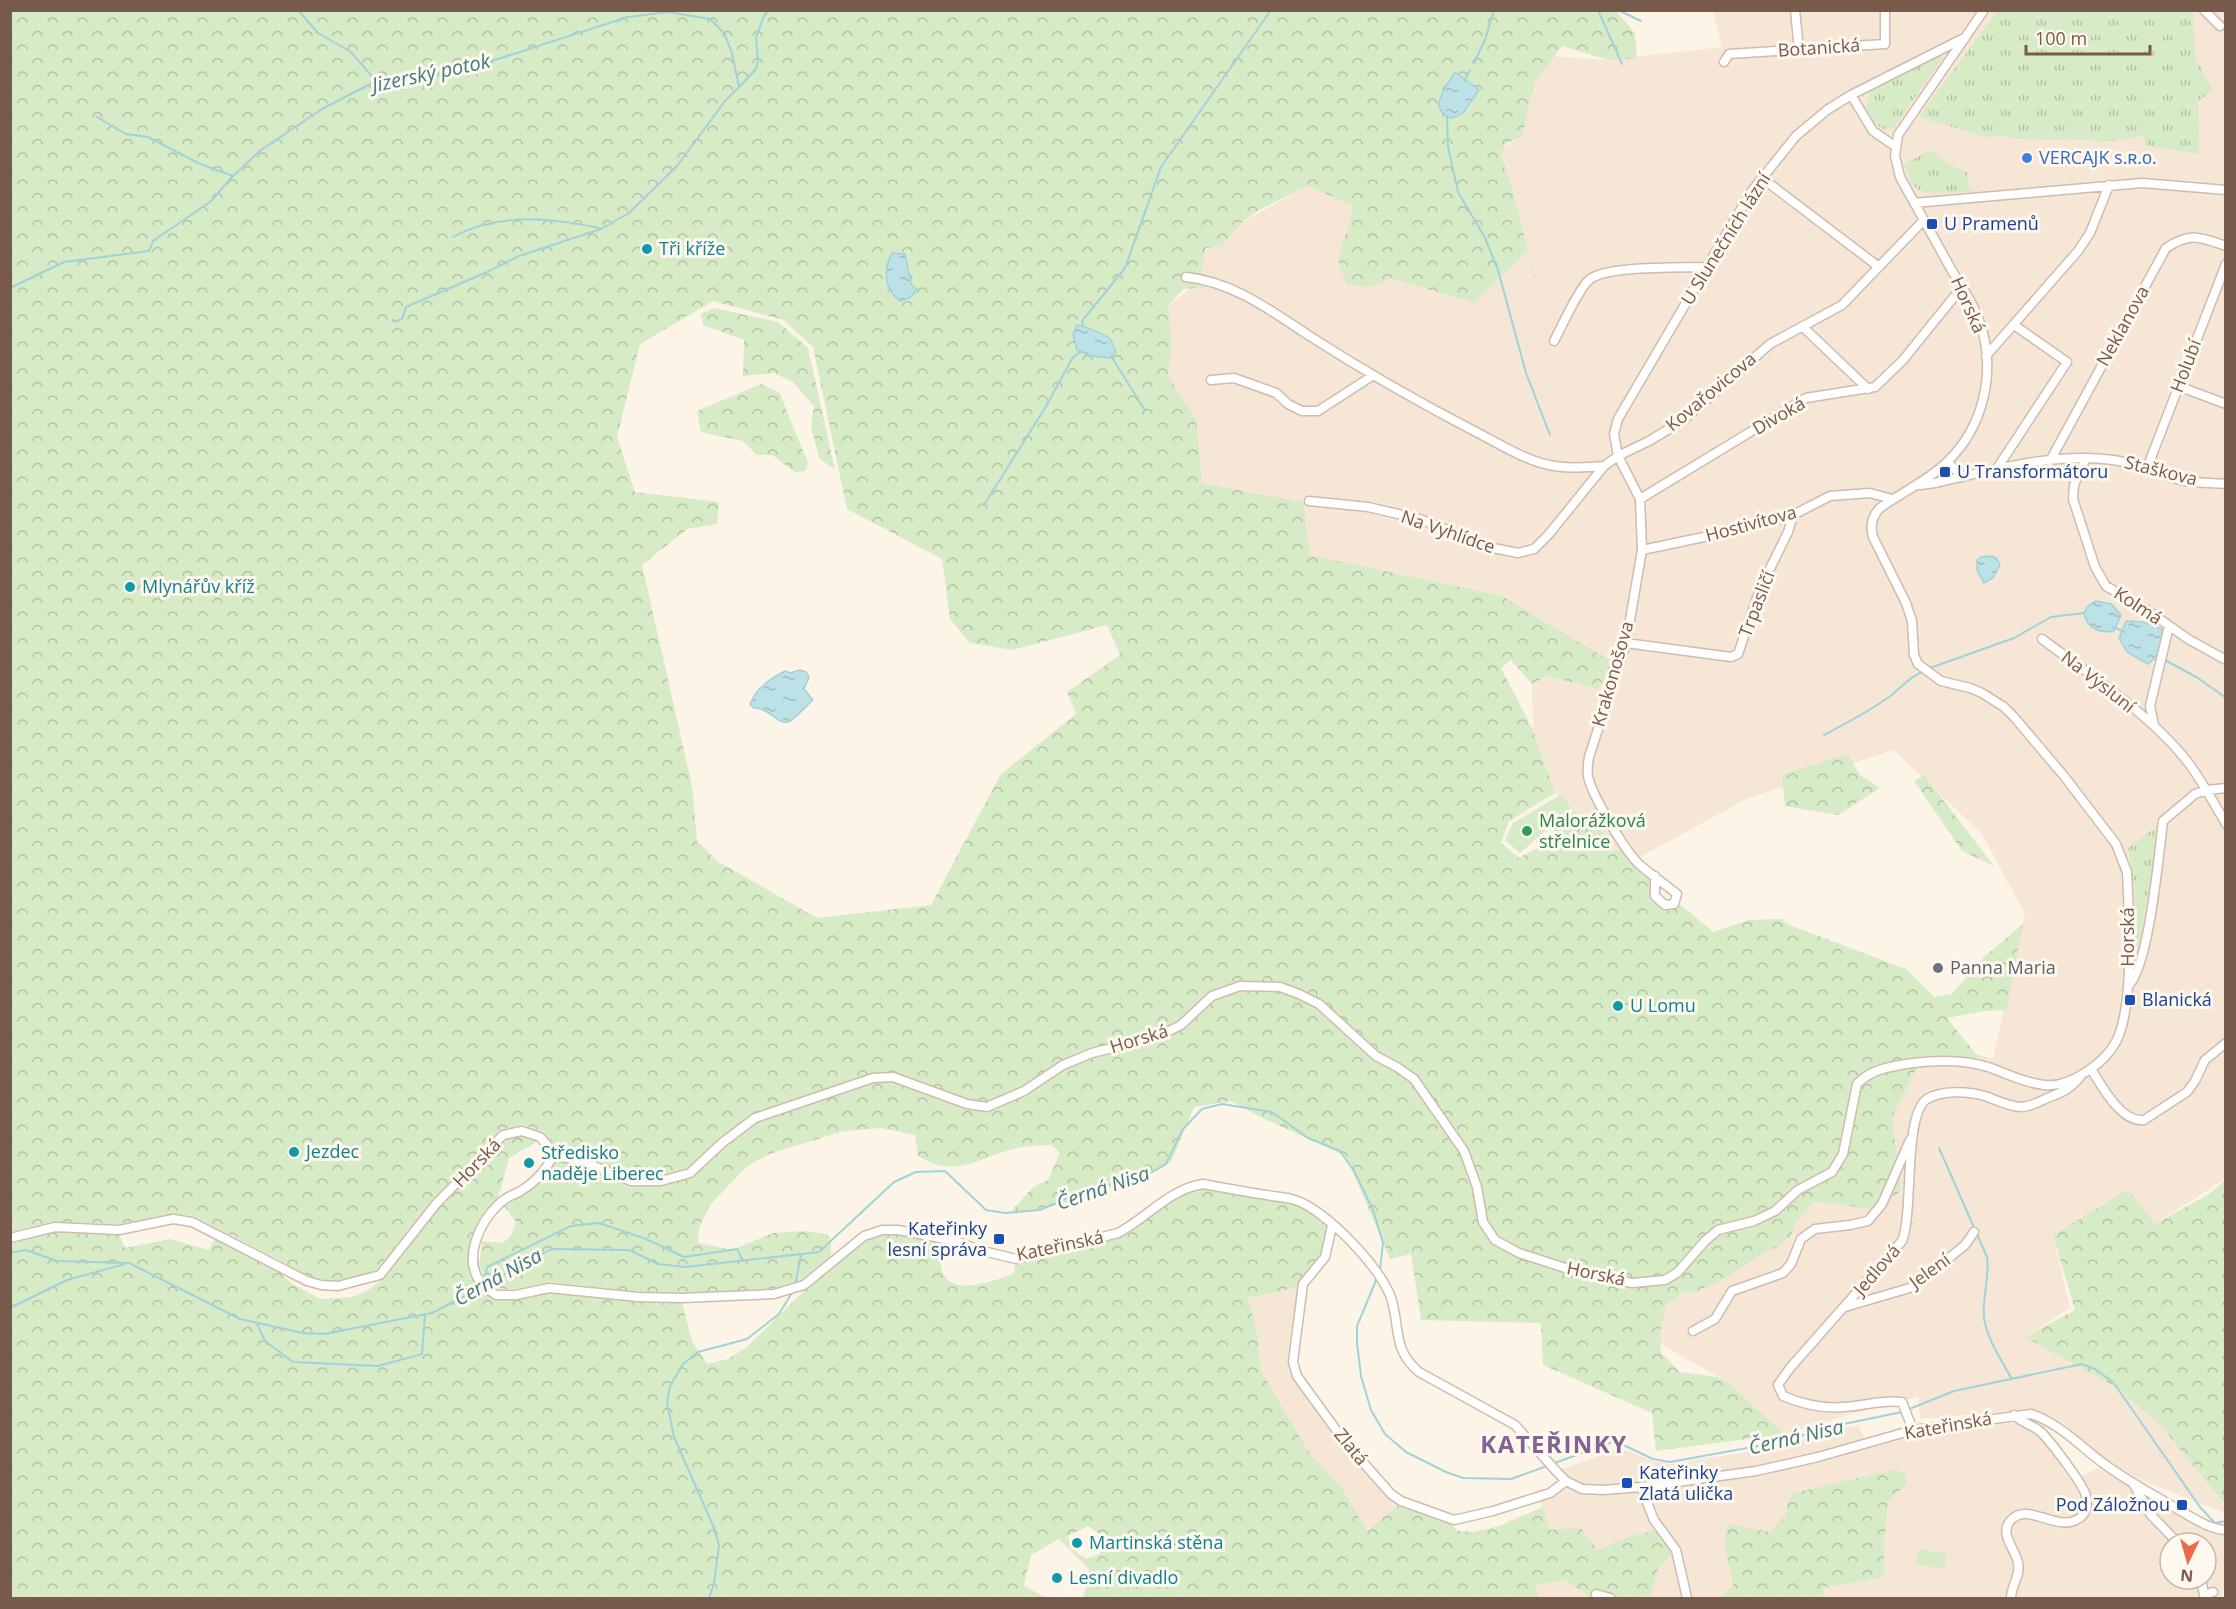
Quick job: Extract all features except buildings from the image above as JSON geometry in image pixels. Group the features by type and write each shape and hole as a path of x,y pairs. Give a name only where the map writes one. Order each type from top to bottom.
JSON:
{"street":[{"path":"1795,10 1799,50"},
{"name":"Botanická","path":"1724,62 1729,54 1885,44 1885,10"},
{"path":"1851,95 1873,131 1896,147 1898,135 1909,117 1984,10"},
{"path":"2204,10 2220,26"},
{"name":"U Slunečních lázní","path":"1618,456 1614,434 1618,419 1751,192 1796,136 1827,110 1851,95 1964,39"},
{"name":"Horská","path":"10,1238 56,1227 119,1230 173,1219 192,1222 307,1281 338,1286 380,1275 436,1204 503,1135 522,1131 540,1137 553,1155 581,1161 631,1180 661,1181 690,1173 722,1143 755,1119 873,1078 893,1077 967,1104 987,1107 1024,1091 1063,1065 1092,1053 1157,1037 1181,1025 1212,996 1240,986 1255,985 1280,987 1299,994 1318,1005 1360,1044 1414,1079 1464,1151 1476,1187 1483,1222 1495,1240 1519,1253 1581,1273 1632,1283 1665,1280 1678,1272 1705,1241 1718,1230 1754,1221 1775,1211 1798,1190 1832,1172 1843,1154 1857,1084 1874,1072 1919,1062 1956,1062 1974,1063 2018,1079 2045,1085 2060,1084 2080,1076 2108,1053 2119,1035 2125,1014 2128,986 2127,872 2120,850 2064,776 2004,707 1970,688 1941,681 1918,664 1913,650 1912,621 1906,603 1873,537 1871,528 1877,510 1918,485 1947,462 1966,439 1976,422 1985,393 1986,356 1981,326 1962,287 1900,177 1895,156 1896,147"},
{"path":"1762,178 1879,267"},
{"path":"1914,203 2142,183 2226,190"},
{"path":"1986,356 2078,251 2090,233 2109,185"},
{"name":"Kovařovicova","path":"1618,456 1682,421 1770,344 1842,305 1924,220"},
{"name":"Neklanova","path":"2050,461 2166,248 2190,236 2226,246"},
{"name":"Holubí","path":"2147,468 2226,264"},
{"path":"1554,342 1588,280 1600,274 1621,270 1706,267"},
{"path":"1186,277 1215,281 1243,294 1372,376 1535,461 1568,468 1604,466"},
{"name":"Divoká","path":"1640,499 1806,398 1875,387 1904,360 1962,287"},
{"path":"1996,470 2067,362 2014,325"},
{"path":"1803,327 1868,389"},
{"path":"1211,380 1234,378 1276,393 1288,404 1302,411 1318,411 1372,376"},
{"path":"2178,387 2226,404"},
{"name":"Na Vyhlídce","path":"1309,501 1368,507 1420,519 1493,548 1518,553 1534,549 1604,466 1618,456"},
{"name":"Krakonošova","path":"1618,456 1640,499 1642,550 1626,643 1588,757 1587,773 1594,794 1607,818 1638,864 1655,876"},
{"name":"Staškova","path":"1918,485 2050,461 2085,458 2114,460 2181,480 2226,484"},
{"name":"Kolmá","path":"2085,458 2074,485 2073,499 2095,567 2106,586 2147,610 2188,639 2226,660"},
{"path":"1947,462 1963,477"},
{"name":"Hostivítova","path":"1642,550 1793,516 1830,496 1870,493 1892,499"},
{"name":"Trpasličí","path":"1626,643 1731,657 1738,654 1760,589 1788,532 1793,516"},
{"name":"Na Výsluní","path":"2154,725 2150,706 2169,626"},
{"name":"Na Výsluní","path":"2042,639 2154,725 2187,760 2226,824"},
{"path":"2128,986 2136,974 2142,953 2151,910 2163,821 2195,794 2207,790 2226,789"},
{"path":"2091,1069 2109,1098 2128,1117 2137,1121 2144,1120 2187,1092 2195,1082 2205,1060 2226,1043"},
{"name":"Jedlová","path":"1913,1430 1902,1402 1892,1400 1845,1407 1827,1407 1807,1404 1783,1396 1778,1385 1790,1368 1902,1241 1906,1222 1912,1134 1921,1103 1931,1097 1954,1092 1979,1094 2015,1106 2026,1106 2072,1087 2080,1076"},
{"path":"1693,1331 1715,1319 1732,1291 1783,1273 1791,1264 1801,1239 1815,1229 1868,1221 1882,1204 1912,1134"},
{"name":"Kateřinská","path":"553,1155 548,1167 538,1178 501,1202 484,1220 480,1229 473,1255 474,1267 481,1283 496,1295 516,1295 549,1288 638,1298 774,1294 804,1285 864,1236 882,1230 898,1230 956,1241 979,1251 1016,1259 1118,1233 1133,1226 1173,1194 1190,1186 1203,1184 1295,1200 1313,1208 1368,1261 1383,1279 1392,1300 1404,1356 1410,1364 1419,1372 1515,1425 1566,1481 1582,1488 1603,1490 1641,1487 1756,1471 1818,1457 1913,1430 2031,1414 2048,1420 2133,1483 2202,1523 2216,1529 2226,1530"},
{"name":"Zlatá","path":"1332,1226 1325,1257 1303,1284 1293,1362 1297,1376 1345,1442 1391,1494 1401,1501 1454,1520 1550,1494 1566,1481"},
{"name":"Jelení","path":"1844,1307 1913,1287 1965,1245 1974,1233"},
{"path":"2011,1599 2011,1592 2019,1570 2007,1533 2012,1519 2023,1514 2063,1523 2074,1522 2084,1514 2088,1504 2085,1491 2040,1430 2022,1423 2014,1415"},
{"path":"2133,1483 2151,1515 2166,1531"},
{"path":"1641,1487 1654,1520 1676,1550 1687,1599"},
{"path":"2203,1591 2204,1595 2213,1592"},
{"path":"1596,1594 1610,1599"}],"shaded area":[{"path":"1713,11 2225,11 2225,1179 2155,1224 2053,1235 2070,1308 2026,1337 2116,1387 2161,1426 2225,1506 2225,1513 2143,1481 2104,1458 2060,1420 2033,1409 1920,1419 1918,1397 1784,1434 1728,1382 1657,1342 1666,1305 1872,1158 1923,1056 1993,1058 2025,914 1982,834 1894,750 1746,799 1626,865 1555,793 1533,730 1532,684 1547,676 1598,689 1502,596 1310,555 1263,494 1202,483 1168,375 1172,347 1168,306 1191,288 1208,246 1241,223 1309,185 1353,206 1352,220 1340,249 1370,287 1389,278 1474,303 1527,251 1499,150 1522,137 1534,83 1550,56 1608,60 1722,47"},
{"path":"1299,1287 1292,1373 1401,1503 1367,1531 1344,1491 1308,1451 1278,1405 1261,1371 1258,1336 1248,1298"},
{"path":"2013,1423 2037,1431 2082,1497 2084,1505 2076,1517 2068,1520 2037,1511 2022,1510 2007,1515 2003,1525 2003,1539 2015,1565 2007,1598 1825,1598 1823,1588 1884,1577 1888,1501 1788,1501 1785,1516 1769,1532 1724,1542 1733,1585 1719,1598 1645,1598 1651,1595 1656,1571 1672,1552 1658,1530 1631,1536 1597,1550 1549,1530 1540,1499 1567,1489 1562,1469 1621,1448 1653,1461 1670,1464 1791,1445 1811,1436 1858,1425 1869,1448 1921,1434"},
{"path":"2098,1468 2206,1531 2158,1531 2158,1591 2218,1591 2218,1534 2225,1535 2225,1584 2221,1598 2014,1598 2024,1566 2010,1534 2014,1523 2025,1518 2062,1529 2081,1525 2092,1509 2090,1496 2079,1478"},
{"path":"1565,1580 1591,1598 1539,1598 1533,1585"}],"green space":[{"path":"10,11 1616,11 1635,33 1637,58 1608,60 1562,46 1534,83 1522,137 1505,144 1504,150 1499,150 1512,189 1542,305 1527,251 1474,303 1390,278 1370,287 1347,285 1339,260 1353,206 1308,186 1257,211 1241,223 1221,246 1206,248 1200,275 1210,280 1211,287 1183,289 1168,306 1172,347 1168,375 1196,420 1202,483 1303,502 1310,555 1502,596 1614,663 1598,689 1547,676 1532,684 1511,660 1501,668 1533,730 1555,793 1509,821 1501,843 1519,858 1537,848 1574,810 1608,837 1611,852 1620,850 1648,876 1654,900 1669,911 1681,905 1713,932 1749,920 1782,919 1787,924 1906,969 1934,997 1952,994 1984,957 2023,924 2006,1010 1984,1011 1947,1018 1976,1054 1988,1058 1923,1056 1892,1118 1901,1191 1871,1209 1813,1202 1797,1221 1790,1237 1780,1245 1755,1258 1726,1278 1697,1291 1684,1292 1666,1305 1660,1331 1661,1353 1680,1372 1717,1377 1728,1382 1784,1434 1656,1451 1652,1413 1543,1365 1541,1323 1421,1320 1411,1254 1390,1259 1346,1156 1260,1117 1231,1101 1194,1107 1172,1160 1164,1167 1070,1202 1030,1211 1010,1213 1033,1187 1048,1180 1060,1153 1052,1145 1017,1148 962,1166 952,1167 942,1166 918,1156 915,1135 881,1128 844,1131 769,1154 747,1166 710,1205 699,1228 698,1243 732,1250 773,1233 804,1231 827,1234 831,1241 831,1256 801,1280 773,1289 682,1293 639,1292 549,1282 516,1289 501,1289 486,1281 479,1265 482,1241 503,1243 511,1235 516,1222 504,1206 543,1179 559,1155 554,1144 544,1132 522,1125 500,1130 432,1201 376,1271 364,1281 338,1289 297,1276 285,1263 193,1216 172,1214 119,1224 55,1222 11,1232","holes":["713,301 783,320 813,347 847,509 942,559 950,619 970,643 1012,650 1107,625 1120,655 1067,692 1076,714 1001,774 931,905 817,918 717,861 697,841 692,786 642,565 687,529 717,524 719,502 635,492 617,437 640,344"]},
{"path":"1997,11 2192,11 2196,59 2213,90 2198,101 2199,154 2147,146 2144,136 2096,143 2094,140 2022,139 1992,135 1989,138 1919,117"},
{"path":"1941,55 1943,58 1894,127 1886,130 1871,119 1867,103 1871,91"},
{"path":"1930,150 1953,167 1968,173 1968,187 1974,191 1933,193 1919,190 1914,186 1903,165"},
{"path":"714,308 778,322 808,348 835,470 819,458 811,427 814,406 793,382 774,373 743,376 744,340 703,325 701,314"},
{"path":"761,384 779,392 808,463 805,471 795,472 772,455 757,455 743,441 701,432 697,411"},
{"path":"1848,754 1860,775 1880,788 1838,815 1785,806 1782,775"},
{"path":"1924,775 1994,866 1962,851 1914,781"},
{"name":"Malorážková střelnice","path":"1562,794 1571,808 1520,853 1505,840 1513,823"},
{"path":"2157,826 2159,840 2133,975 2135,892 2128,848"},
{"path":"522,1136 538,1141 509,1158 498,1198 481,1217 470,1246 469,1268 478,1287 488,1295 499,1299 516,1299 550,1292 638,1302 682,1303 692,1341 707,1364 728,1359 747,1347 806,1289 866,1240 883,1234 898,1234 945,1243 941,1267 945,1277 952,1283 972,1285 1013,1274 1016,1263 1119,1238 1135,1229 1175,1198 1191,1191 1203,1189 1294,1204 1311,1212 1326,1224 1325,1244 1320,1258 1299,1287 1248,1298 1258,1336 1261,1371 1308,1451 1344,1491 1367,1531 1401,1503 1448,1522 1458,1531 1473,1532 1499,1526 1543,1507 1549,1530 1581,1528 1597,1550 1631,1536 1658,1530 1672,1552 1657,1571 1651,1595 1645,1598 1591,1598 1565,1580 1534,1585 1539,1598 1083,1598 1090,1570 1059,1539 1031,1555 1024,1585 1045,1598 11,1598 10,1242 56,1232 119,1234 125,1248 170,1239 209,1250 215,1238 279,1271 291,1283 320,1299 353,1297 370,1289 383,1279 439,1207 506,1139","holes":["1088,1526 1111,1542 1099,1554 1086,1559 1070,1548 1068,1536"]},
{"path":"2225,1180 2225,1505 2161,1426 2116,1387 2025,1337 2075,1310 2053,1235 2128,1190 2155,1224 2209,1194"},
{"path":"1893,1470 1904,1473 1907,1483 1888,1501 1884,1577 1823,1588 1825,1598 1719,1598 1733,1585 1724,1542 1727,1524 1769,1532 1785,1516 1788,1501 1794,1493"},
{"path":"1919,1549 1947,1554 1944,1569 1916,1564"}],"water":[{"path":"1455,72 1479,90 1463,113 1452,118 1440,110 1439,104 1443,91"},
{"path":"892,253 905,254 911,284 917,290 909,298 900,301 891,291 887,279 887,266"},
{"path":"1077,325 1109,338 1116,352 1110,358 1091,356 1077,350 1073,334"},
{"path":"1992,556 2000,565 1993,578 1984,583 1977,570 1977,560 1981,557"},
{"path":"2096,601 2111,604 2121,615 2114,631 2099,631 2088,623 2084,613 2088,606"},
{"path":"2126,621 2144,622 2162,629 2160,649 2148,664 2127,652 2119,638"},
{"path":"800,670 806,672 809,677 804,689 813,700 791,720 780,721 750,704 756,693 769,681 785,671 790,673"}],"waterway":[{"path":"298,10 318,33 351,52 376,81"},
{"name":"Jizerský potok","path":"10,288 64,262 149,251 153,241 210,202 261,150 322,109 376,81 467,69 628,17 668,12 710,19 724,33 732,53 739,87 756,69 758,61 756,37 764,16 769,10"},
{"path":"1083,326 1082,321 1125,268 1161,167 1271,10"},
{"path":"1474,63 1485,40 1494,10"},
{"path":"1598,10 1622,64"},
{"path":"1618,10 1641,21"},
{"path":"1464,81 1470,70"},
{"path":"393,320 394,322 402,319 406,307 519,256 601,229 629,213 677,166 725,101 738,88"},
{"path":"1447,116 1448,147 1458,192 1485,238 1498,270 1526,373 1550,435"},
{"path":"97,117 126,134 148,137 198,163 233,176"},
{"path":"453,237 488,224 524,219 599,228"},
{"path":"984,505 1045,408 1073,357 1082,351"},
{"path":"1111,356 1144,409"},
{"path":"1930,668 2014,638 2051,617 2084,613"},
{"path":"2113,627 2125,632"},
{"path":"2163,659 2198,678 2226,698"},
{"path":"1824,735 1873,708 1922,672"},
{"name":"Černá Nisa","path":"486,1285 551,1249 629,1250 658,1264 685,1267 819,1252 894,1182 916,1172 945,1171 986,1210 1005,1213 1040,1210 1081,1192 1147,1175 1166,1164 1183,1129 1202,1109 1222,1104 1272,1112 1308,1138 1340,1151 1354,1171 1373,1210 1383,1243 1380,1270"},
{"path":"1939,1148 1987,1257 1984,1318 1991,1341 2011,1378"},
{"path":"485,1283 487,1267 571,1226 599,1223 646,1239 684,1257 737,1249 742,1259"},
{"name":"Černá Nisa","path":"10,1253 26,1250 57,1261 129,1263 240,1319 303,1333 324,1334 432,1313 481,1288"},
{"path":"795,1285 801,1255"},
{"path":"10,1308 67,1280 125,1264"},
{"name":"Černá Nisa","path":"1377,1278 1357,1326 1357,1343 1361,1376 1371,1410 1385,1434 1406,1452 1463,1478 1511,1479 1547,1466"},
{"path":"709,1598 714,1584 719,1545 714,1528 674,1437 667,1403 670,1386 683,1364 698,1352 747,1339 779,1314 793,1291"},
{"path":"257,1324 265,1341 293,1362 378,1366 422,1354 425,1315"},
{"name":"Černá Nisa","path":"1907,1410 1954,1391 2082,1364 2095,1369 2113,1382 2200,1507 2215,1523 2226,1521"},
{"name":"Černá Nisa","path":"1552,1464 1615,1441 1653,1459 1670,1462 1780,1442 1834,1426 1902,1412"}],"place":[{"name":"VERCAJK s.ʀ.ᴏ.","path":"2027,158"},
{"name":"U Pramenů","path":"1932,224"},
{"name":"Tři kříže","path":"647,249"},
{"name":"U Transformátoru","path":"1945,472"},
{"name":"Mlynářův kříž","path":"130,587"},
{"name":"Malorážková střelnice","path":"1527,831"},
{"name":"Panna Maria","path":"1938,968"},
{"name":"Blanická","path":"2130,1000"},
{"name":"U Lomu","path":"1618,1006"},
{"name":"Jezdec","path":"294,1152"},
{"name":"Středisko naděje Liberec","path":"529,1163"},
{"name":"Kateřinky lesní správa","path":"999,1239"},
{"name":"Kateřinky Zlatá ulička","path":"1627,1483"},
{"name":"Pod Záložnou","path":"2182,1505"},
{"name":"Martinská stěna","path":"1077,1543"},
{"name":"Lesní divadlo","path":"1057,1578"}],"district":[{"name":"KATEŘINKY","path":"1554,1445"}]}
